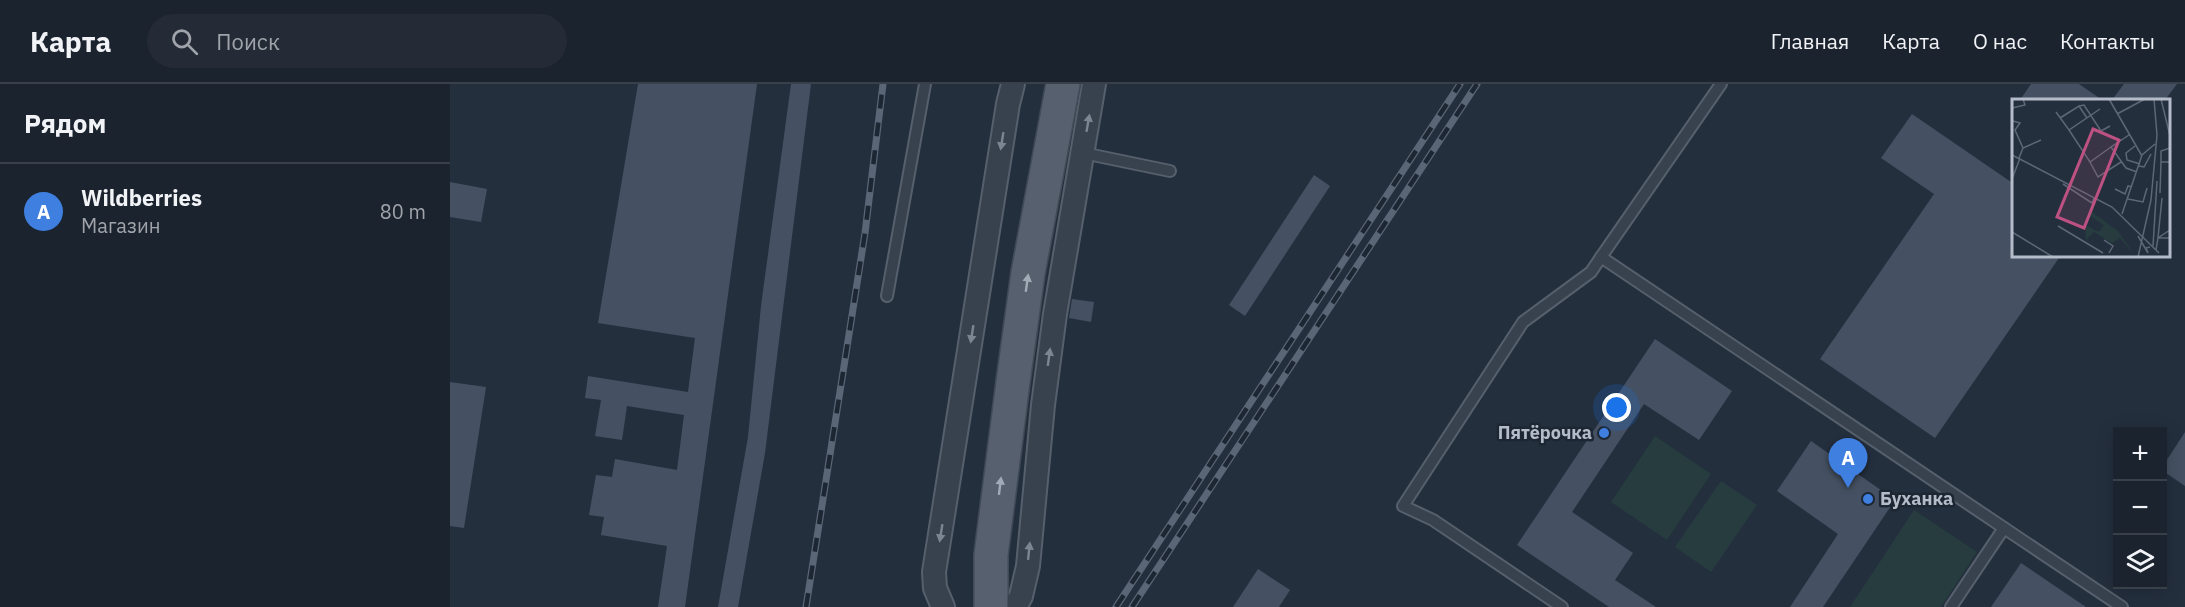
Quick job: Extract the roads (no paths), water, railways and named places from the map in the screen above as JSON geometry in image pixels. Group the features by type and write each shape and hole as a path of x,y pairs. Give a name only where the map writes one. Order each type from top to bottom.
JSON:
{"main road":[{"path":"991,607 992,555 1028,273 1063,84"}],"street":[{"path":"943,607 934,588 934,572 1013,84"},
{"path":"1015,607 1021,596 1028,566 1053,325 1094,84"}],"lane":[{"path":"887,296 925,84"},
{"path":"1562,607 1433,520 1403,506 1523,322 1592,272 1721,84"},
{"path":"1083,153 1170,171"},
{"path":"1601,257 2122,607"},
{"path":"1951,607 2004,528"}],"railway":[{"path":"806,607 865,233 883,84"},
{"path":"1116,607 1460,84"},
{"path":"1132,607 1477,84"}],"place":[{"name":"Пятёрочка","path":"1604,433"},
{"name":"Wildberries","path":"1848,488"},
{"name":"Буханка","path":"1868,499"}]}
